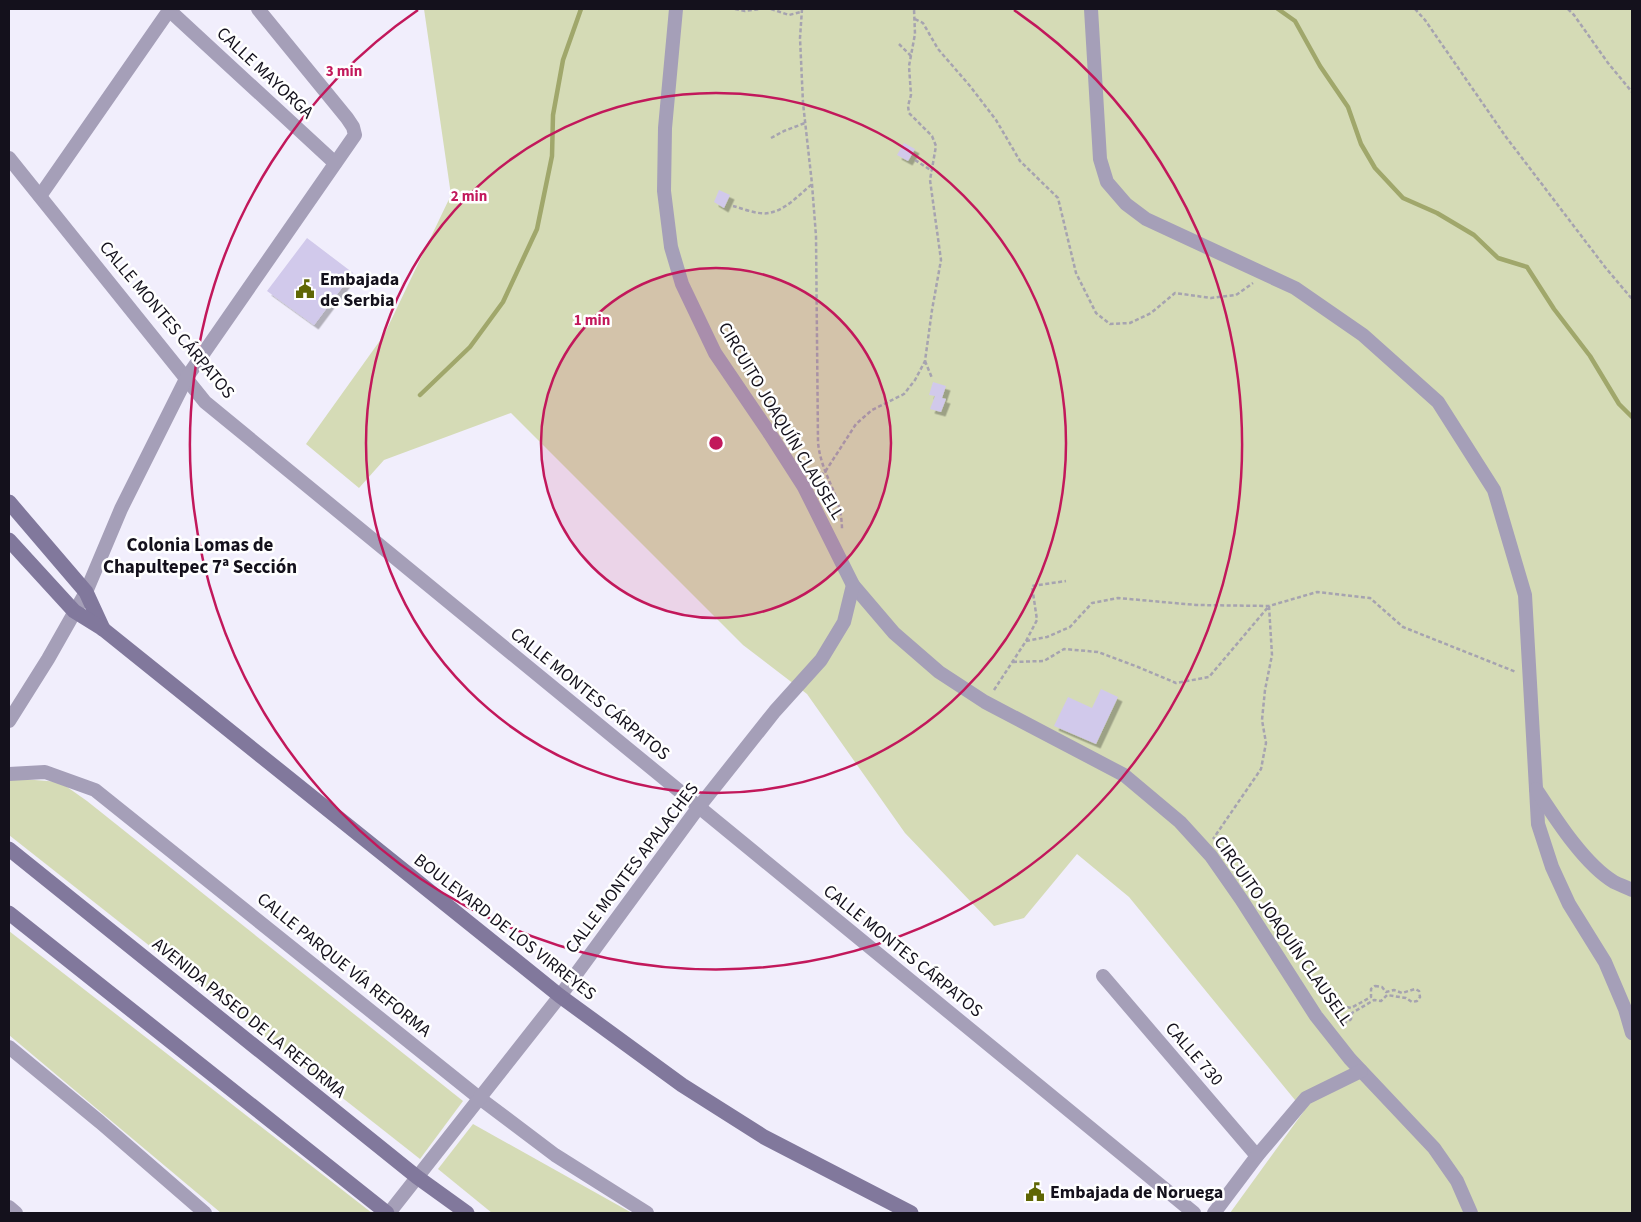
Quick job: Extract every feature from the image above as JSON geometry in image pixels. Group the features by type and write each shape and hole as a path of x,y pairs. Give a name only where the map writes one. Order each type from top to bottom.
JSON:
{"street":[{"path":"40,196 170,9"},
{"name":"CALLE MAYORGA","path":"170,9 335,163"},
{"path":"9,721 48,659 86,592 121,509 187,377 355,135 353,127 258,9"},
{"name":"CIRCUITO JOAQUÍN CLAUSELL","path":"676,9 665,137 664,191 671,247 682,284 716,352 804,487 853,585 873,610 917,654 939,672 985,702 1124,775 1180,822 1206,850 1241,899 1316,1016 1361,1071 1434,1148 1457,1181 1471,1213"},
{"path":"1091,9 1100,159 1107,182 1126,204 1146,219 1295,288 1363,335 1438,402 1494,490 1524,595 1538,824 1552,867 1568,904 1605,962 1625,1009 1632,1033"},
{"name":"CALLE MONTES CÁRPATOS","path":"9,158 187,377 205,402 1194,1213"},
{"name":"BOULEVARD DE LOS VIRREYES","path":"9,502 86,592 103,629"},
{"name":"BOULEVARD DE LOS VIRREYES","path":"9,540 74,612 103,629 560,996 682,1086 764,1137 910,1213"},
{"name":"CALLE MONTES APALACHES","path":"388,1213 478,1097 560,996 698,808 775,711 821,660 844,622 853,585"},
{"name":"CALLE PARQUE VÍA REFORMA","path":"9,774 45,772 96,790 478,1097 555,1155 647,1213"},
{"path":"1536,788 1564,830 1587,859 1613,881 1632,890"},
{"name":"AVENIDA PASEO DE LA REFORMA","path":"9,849 417,1177 467,1213"},
{"path":"9,914 388,1213"},
{"name":"CALLE 730","path":"1103,976 1257,1156"},
{"path":"9,1047 100,1122 205,1213"},
{"path":"1214,1213 1257,1156 1306,1098 1361,1071"},
{"path":"9,1207 16,1213"}],"path":[{"path":"736,9 745,11 760,9"},
{"path":"771,9 789,15 801,10 800,38 805,123 816,245 818,442 825,472 840,507 842,529 839,537 833,544"},
{"path":"804,487 825,472 856,424 872,410 904,394 915,380 925,361 941,260 930,180 936,146 932,136 909,113 908,106 911,95 909,66 915,19 914,9"},
{"path":"1415,9 1425,20 1506,137 1605,267 1632,299"},
{"path":"1568,9 1632,92"},
{"path":"915,19 923,23 938,49 996,120 1020,161 1058,198 1076,272 1096,313 1110,324 1130,323 1151,312 1175,294 1211,298 1236,295 1265,274"},
{"path":"899,44 911,56"},
{"path":"771,138 784,130 805,123"},
{"path":"915,160 932,171"},
{"path":"733,206 768,214 782,208 812,184"},
{"path":"925,361 932,378"},
{"path":"985,702 1013,662 1037,620 1032,586 1066,581"},
{"path":"1026,641 1047,637 1070,626 1092,603 1118,598 1196,605 1269,606 1317,592 1370,598 1403,626 1530,677"},
{"path":"1013,662 1044,661 1064,649 1098,652 1176,683 1209,677 1269,606"},
{"path":"1206,850 1260,769 1266,743 1262,720 1265,690 1272,655 1269,606"},
{"path":"1375,986 1382,987 1386,992 1394,990 1402,993 1415,989 1420,995 1419,1000 1415,1002 1392,995 1387,995 1384,1000 1379,1002 1374,1000 1352,1013 1351,1018 1347,1022 1342,1023 1336,1018 1335,1012 1338,1008 1344,1006 1351,1008 1371,997 1371,989 1375,986"}],"green space":[{"path":"424,9 1632,9 1632,1213 1230,1213 1304,1111 1129,897 1077,854 1024,918 994,926 905,833 807,694 743,645 511,413 384,460 359,488 306,444 384,335 451,195"},
{"path":"9,778 60,782 87,801 463,1101 420,1159 9,835"},
{"path":"9,931 372,1213 221,1213 9,1035"},
{"path":"473,1124 632,1213 492,1213 438,1169"}],"building":[{"path":"904,143 915,149 908,161 897,155"},
{"path":"719,190 730,195 724,208 714,202"},
{"path":"307,238 353,273 314,325 267,291"},
{"path":"933,382 946,386 942,398 946,399 941,412 930,409 935,396 929,395"},
{"path":"1101,689 1118,697 1096,744 1054,726 1068,697 1092,708"}],"waterway":[{"path":"420,395 470,347 503,302 537,229 552,156 553,115 563,60 581,9"},
{"path":"1278,9 1295,21 1320,66 1348,107 1361,144 1375,168 1403,198 1437,213 1474,235 1498,258 1527,267 1554,309 1590,356 1619,404 1632,417"}],"place":[{"name":"Embajada de Serbia","path":"305,289"},
{"name":"Embajada de Noruega","path":"1035,1192"}],"district":[{"name":"Colonia Lomas de Chapultepec 7ª Sección","path":"200,556"}]}
